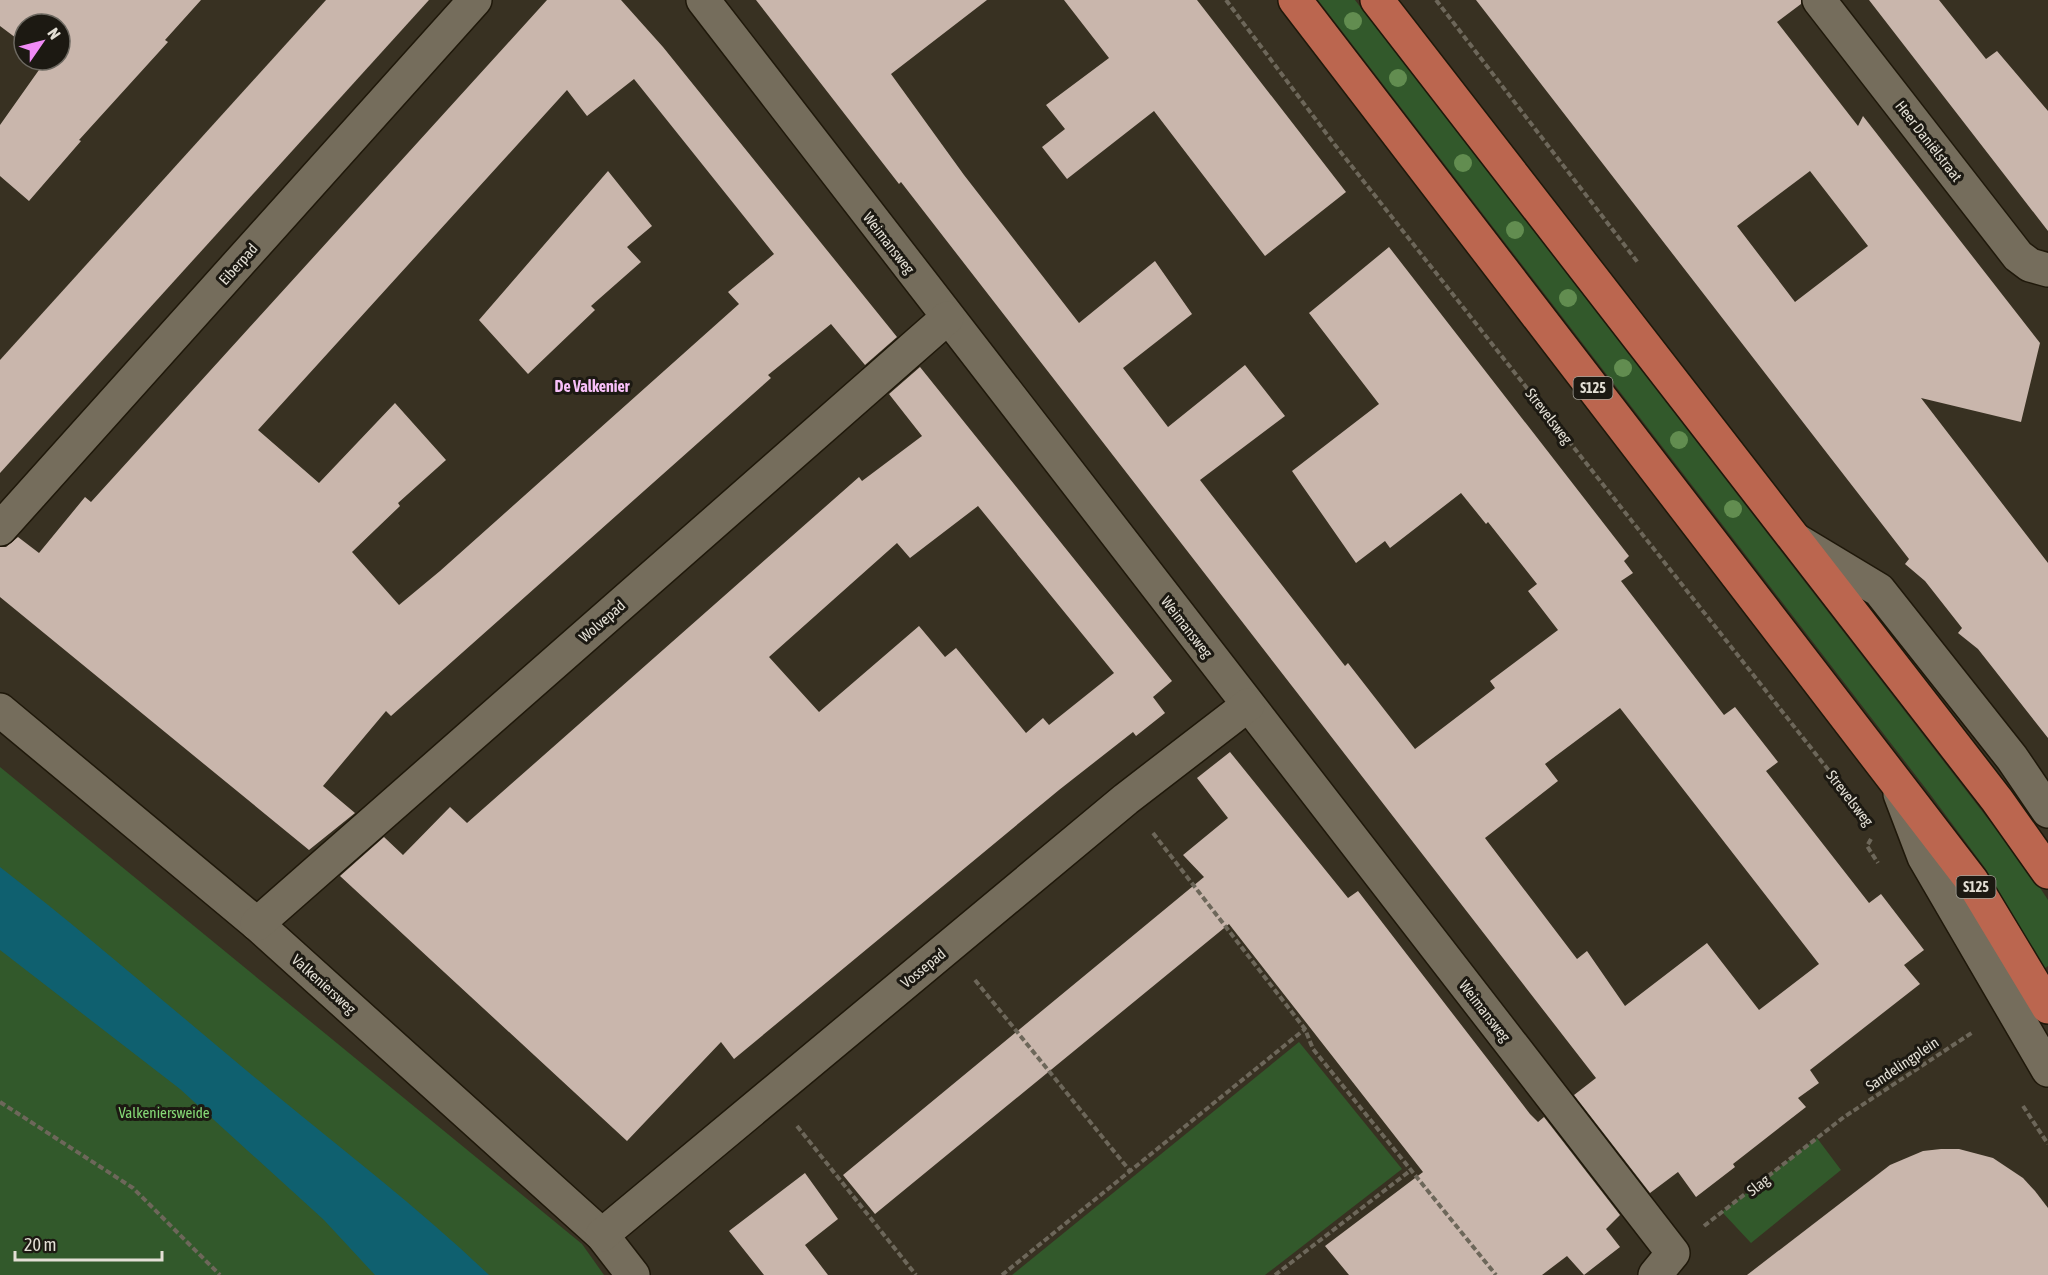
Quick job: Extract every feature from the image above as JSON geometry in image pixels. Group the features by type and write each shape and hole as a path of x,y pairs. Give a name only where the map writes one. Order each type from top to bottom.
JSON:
{"main road":[{"name":"S125","path":"1295,0 1972,881 2048,1007"},
{"path":"1377,0 1997,800 2048,872"}],"street":[{"name":"Eiberpad","path":"0,529 476,0"},
{"name":"Weimansweg","path":"703,0 1248,705 1664,1264"},
{"name":"Heer Daniëlstraat","path":"1819,0 2018,256 2030,265 2048,270"},
{"name":"Wolvepad","path":"257,924 947,318"},
{"path":"1795,539 1879,590 2012,758 2048,811"},
{"name":"Vossepad","path":"602,1235 1126,799 1248,705"},
{"name":"Valkeniersweg","path":"0,710 257,924 602,1235 633,1275"},
{"path":"1893,776 1924,857 2048,1070"}],"path":[{"name":"Strevelsweg","path":"1226,0 1335,145 1861,811"},
{"path":"1126,799 1305,1029 1313,1049 1496,1275"},
{"path":"996,1005 1130,1171"},
{"path":"1002,1275 1305,1029"},
{"name":"Sandelingplein","path":"1844,1117 1973,1032"},
{"path":"771,1093 915,1275"},
{"path":"0,1102 133,1188 220,1275"},
{"name":"Slag","path":"1664,1264 1844,1117"},
{"path":"1275,1275 1411,1170"}],"green space":[{"path":"1318,0 1355,0 2033,877 2048,900 2048,966 2044,969 1985,868 1930,794"},
{"name":"Valkeniersweide","path":"0,767 582,1244 604,1275 0,1275"},
{"path":"1299,1042 1402,1169 1265,1275 1012,1275"},
{"path":"1817,1138 1841,1170 1751,1243 1722,1212"}],"water":[{"path":"0,867 409,1204 489,1275 375,1275 324,1220 180,1089 0,950"}],"building":[{"path":"0,0 201,0 165,40 168,42 79,140 81,141 29,201 0,176 0,125 38,72 72,72 72,12 12,12 12,35 0,26"},
{"path":"326,0 429,0 0,473 0,360"},
{"path":"547,0 621,0 663,47 897,337 865,365 831,324 768,375 771,378 391,716 386,711 323,786 355,813 309,850 0,597 0,547 6,547 18,537 39,553 85,497 91,502","holes":["634,79 774,254 728,292 739,304 399,605 352,552 400,506 398,503 446,460 395,403 319,483 258,430 567,90 587,116"]},
{"path":"756,0 987,0 891,74 964,175 1079,323 1155,261 1192,314 1123,368 1168,427 1245,365 1285,416 1200,480 1345,666 1348,663 1415,749 1495,688 1490,681 1558,630 1528,591 1537,584 1488,522 1486,524 1461,493 1390,548 1385,541 1356,563 1292,471 1379,404 1309,313 1389,247 1629,556 1624,561 1633,573 1621,581 1724,715 1735,707 1778,762 1766,771 1869,903 1881,894 1924,950 1904,965 1920,984 1810,1070 1819,1083 1798,1098 1806,1107 1733,1164 1735,1167 1696,1197 1678,1172 1650,1193 1574,1095 1596,1078 901,182 899,184","holes":["1620,708 1819,964 1759,1010 1707,943 1625,1006 1587,951 1577,959 1485,838 1558,781 1545,764"]},
{"path":"1064,0 1197,0 1346,192 1265,256 1154,111 1067,179 1042,147 1065,129 1046,105 1109,58"},
{"path":"1476,0 1801,0 1801,4 1777,22 1858,126 1863,116 2040,343 2021,422 1921,398 2048,563 2048,738 1978,649 1958,633 1962,628 1925,581 1905,564 1909,559","holes":["1810,171 1868,246 1795,302 1737,226"]},
{"path":"1869,0 1939,0 1986,59 1997,51 2048,111 2048,231"},
{"path":"608,171 652,226 627,247 641,262 591,306 595,310 528,374 479,320"},
{"path":"920,367 1172,681 1153,697 1165,713 1136,736 1133,732 1059,790 734,1059 721,1042 627,1141 340,876 384,837 403,855 450,807 467,823 859,477 862,481 922,436 889,394","holes":["978,506 1114,673 1049,725 1043,718 1026,733 956,648 945,657 919,626 819,712 769,657 897,543 910,558"]},
{"path":"1230,752 1348,898 1358,891 1530,1114 1538,1122 1544,1117 1620,1215 1606,1229 1620,1247 1584,1275 1567,1256 1542,1275 1349,1275 1325,1246 1423,1172 1229,924 875,1214 843,1175 1204,877 1183,855 1228,818 1197,778"},
{"path":"1959,1149 1993,1158 2023,1178 2035,1191 2048,1208 2048,1275 1747,1275 1890,1165 1923,1151"},
{"path":"805,1173 838,1219 805,1245 828,1275 764,1275 729,1231"}],"district":[{"name":"De Valkenier","path":"592,386"}]}
